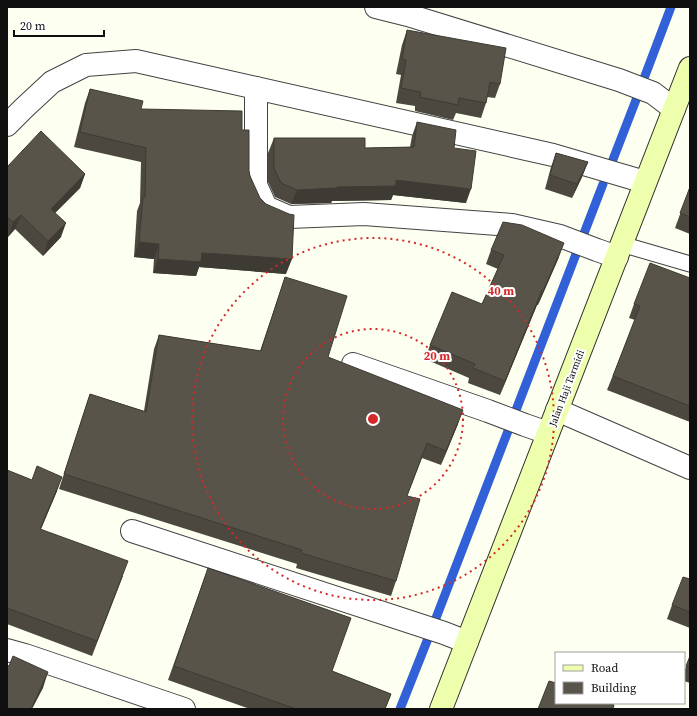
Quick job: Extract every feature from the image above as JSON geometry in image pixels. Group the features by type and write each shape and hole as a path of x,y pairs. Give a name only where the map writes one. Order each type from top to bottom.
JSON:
{"street":[{"path":"376,7 408,15 619,80 653,93 674,109"},
{"path":"7,125 52,82 86,65 136,61 553,155 646,182"},
{"name":"Jalan Haji Tarmidi","path":"441,709 557,410 612,250 646,182 690,68"},
{"path":"256,88 256,185 266,207 289,217 364,214 512,225 612,250"},
{"path":"353,364 548,433"},
{"path":"557,410 690,468"},
{"path":"132,531 438,630 467,642"},
{"path":"7,650 184,709"}],"lane":[{"path":"612,250 690,264"}],"building":[{"path":"407,30 506,48 500,84 490,82 486,103 459,98 458,105 420,97 421,92 401,88 406,60 402,59"},
{"path":"90,89 143,101 141,109 242,111 242,130 249,130 250,176 260,198 266,204 294,215 292,259 202,253 201,262 158,259 159,244 139,242 143,197 145,197 146,148 80,132"},
{"path":"417,122 456,130 454,148 476,151 471,189 396,180 396,186 337,187 297,190 281,183 274,168 274,138 365,138 365,148 414,147"},
{"path":"41,131 85,174 51,209 66,223 48,241 21,215 13,222 7,217 7,167"},
{"path":"556,153 588,162 577,184 550,175"},
{"path":"690,187 690,217 680,213"},
{"path":"503,222 522,225 564,243 543,291 542,290 505,381 473,368 475,364 430,345 452,292 482,304 504,255 491,250"},
{"path":"650,263 690,278 690,406 613,376 640,306 634,304"},
{"path":"285,277 347,296 328,357 463,410 446,451 427,443 407,496 420,499 396,581 301,553 302,550 64,474 90,394 146,412 159,335 261,351"},
{"path":"37,466 62,477 40,529 128,561 97,641 7,608 7,470 32,480"},
{"path":"208,568 351,618 332,671 391,694 385,709 296,709 174,666"},
{"path":"683,577 690,579 690,612 672,605"},
{"path":"13,656 48,672 31,709 7,709 7,665 9,666"},
{"path":"690,656 690,667 686,666"},
{"path":"549,681 555,683 555,704 614,705 613,709 538,709"}],"waterway":[{"path":"643,81 671,7"},
{"path":"612,162 636,100"},
{"path":"436,618 603,184"},
{"path":"400,709 429,636"}]}
